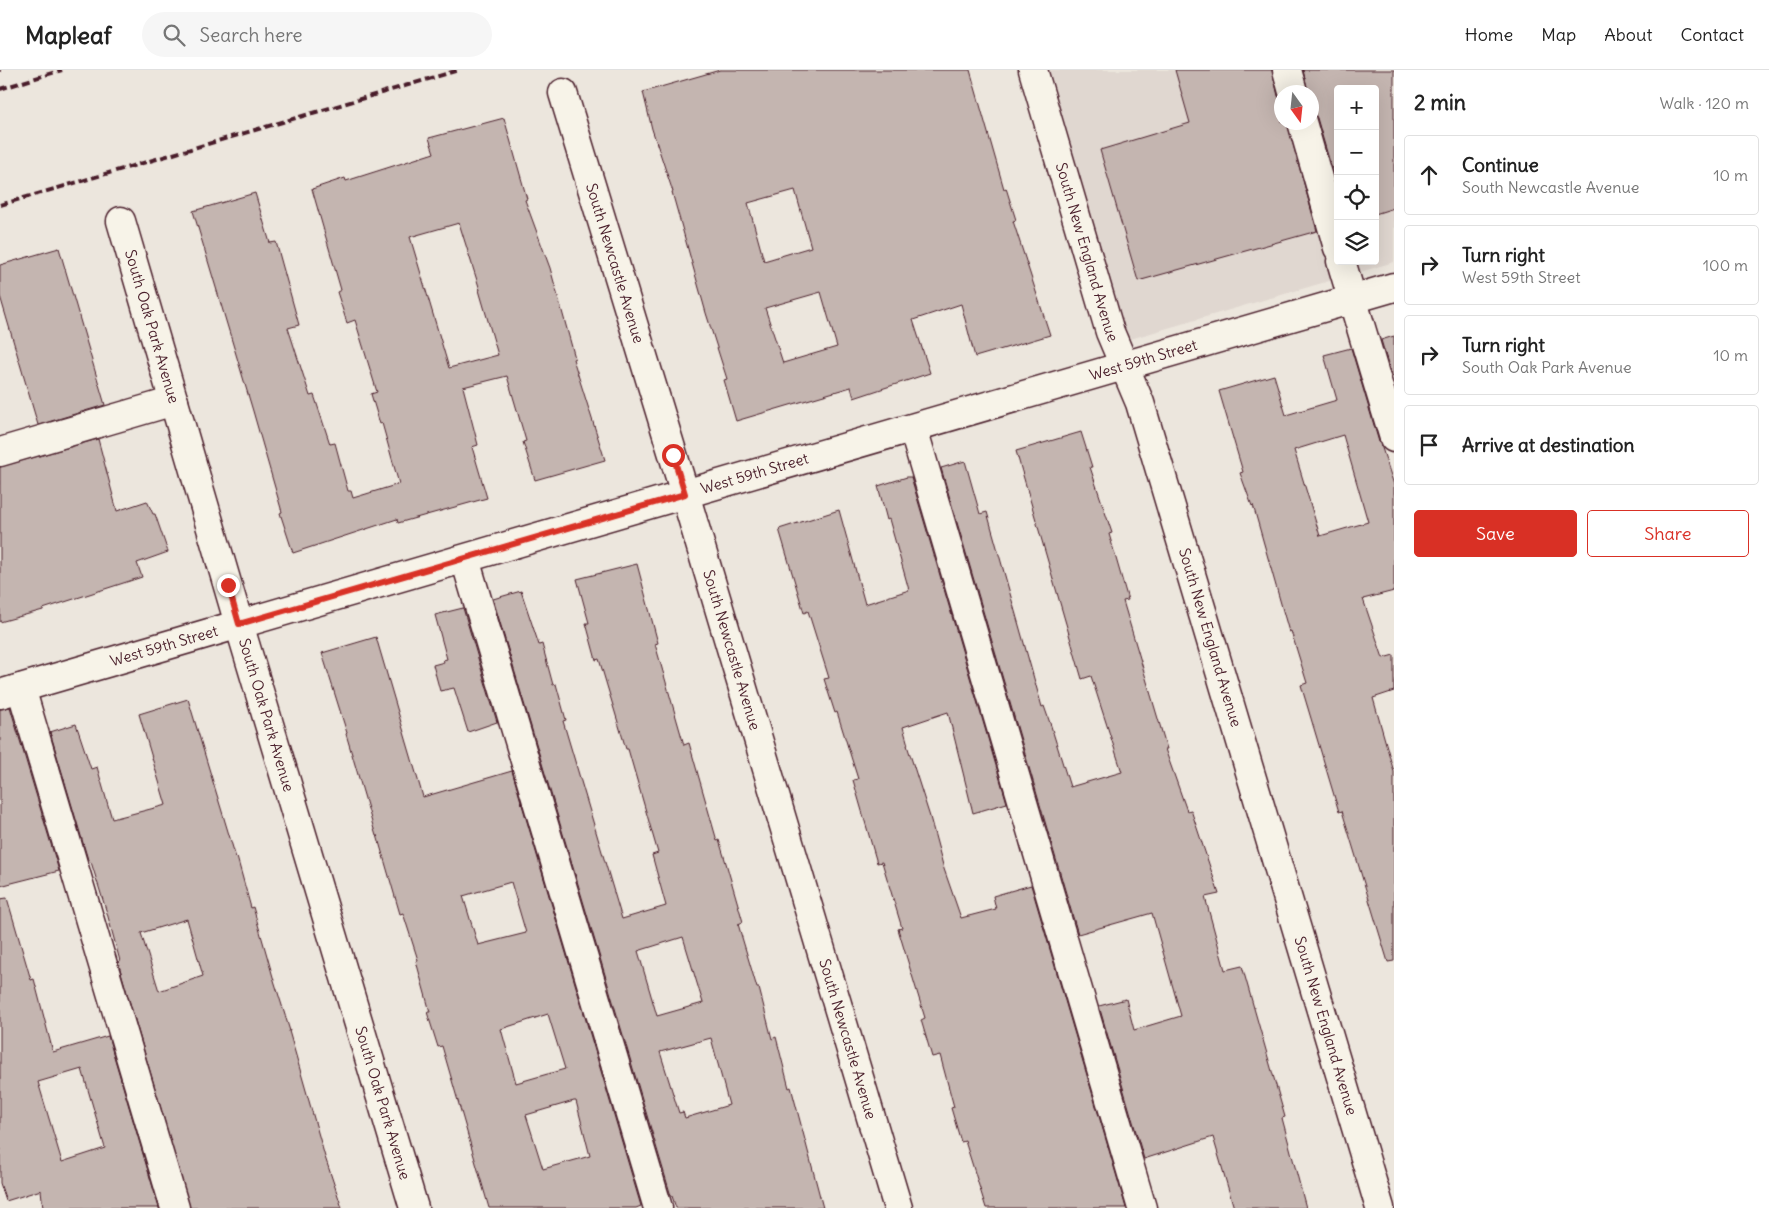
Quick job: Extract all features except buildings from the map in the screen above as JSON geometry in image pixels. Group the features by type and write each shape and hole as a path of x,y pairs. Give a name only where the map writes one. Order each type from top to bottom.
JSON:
{"street":[{"name":"South New England Avenue","path":"1032,70 1110,332 1140,403 1380,1208"},
{"path":"1287,70 1291,85"},
{"name":"South Newcastle Avenue","path":"563,93 898,1208"},
{"path":"1304,130 1334,234"},
{"name":"South Oak Park Avenue","path":"121,220 239,624 414,1208"},
{"path":"1343,265 1394,438"},
{"name":"West 59th Street","path":"10,691 1394,287"},
{"path":"0,452 174,402"},
{"path":"913,428 1142,1208"},
{"path":"465,559 658,1208"},
{"path":"10,691 175,1208"}],"shaded area":[{"path":"1040,70 1394,70 1394,262 1120,342"}],"railway":[{"path":"0,89 62,70"},
{"path":"0,205 459,70"}],"route":[{"path":"228,585 239,624 465,559 685,494 673,455"}]}
